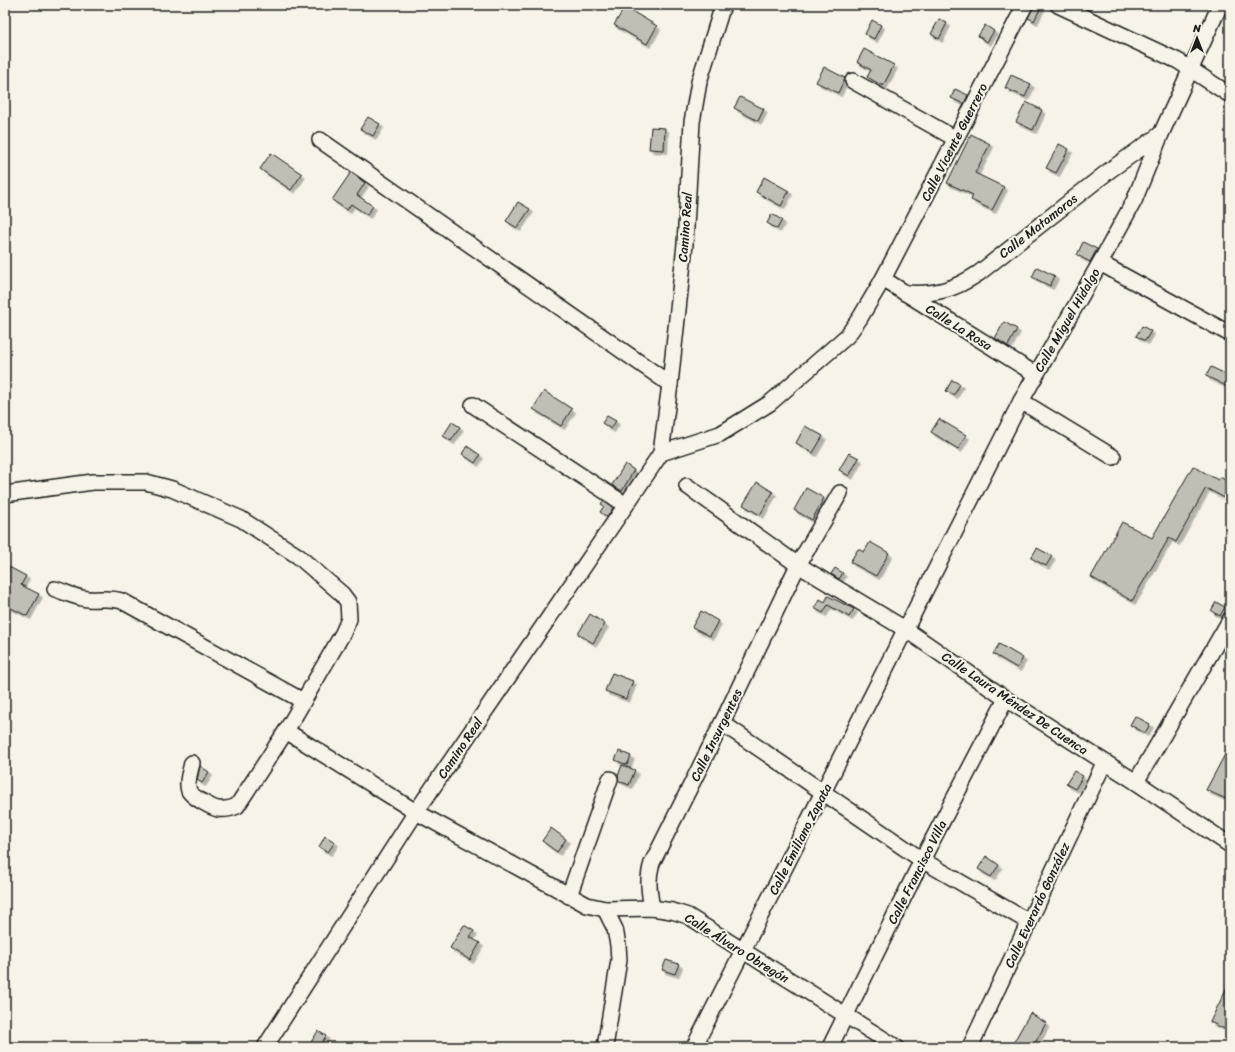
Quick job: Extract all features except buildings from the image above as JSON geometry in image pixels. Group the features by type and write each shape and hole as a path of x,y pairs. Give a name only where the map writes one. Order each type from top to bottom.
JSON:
{"street":[{"name":"Camino Real","path":"265,1047 416,812 660,453 670,384 685,244 692,122 699,82 723,5"},
{"name":"Calle Vicente Guerrero","path":"883,279 1025,5"},
{"path":"1058,5 1178,61 1230,95"},
{"name":"Calle Miguel Hidalgo","path":"905,629 1036,374 1134,201 1161,134 1220,5"},
{"path":"853,81 956,139"},
{"name":"Calle Matamoros","path":"905,293 936,293 966,282 985,269 1110,170 1161,134"},
{"path":"320,140 670,384"},
{"path":"1100,263 1230,334"},
{"path":"660,453 720,434 770,403 847,336 860,318 883,279"},
{"name":"Calle La Rosa","path":"883,279 1036,374"},
{"path":"1022,401 1113,457"},
{"path":"473,405 626,505"},
{"path":"5,494 93,482 146,482 172,489 241,520 298,556 342,594 348,602 349,619 343,633 286,731 237,806 229,809 216,809 192,796 188,783 192,763"},
{"name":"Calle Laura Méndez De Cuenca","path":"687,486 798,565 905,629 1006,699 1104,763 1136,782 1230,845"},
{"name":"Calle Insurgentes","path":"652,908 648,883 652,863 722,723 798,565 840,493"},
{"path":"55,589 79,598 114,598 122,601 303,701"},
{"path":"1136,782 1230,620"},
{"name":"Calle Emiliano Zapata","path":"694,1047 905,629"},
{"name":"Calle Francisco Villa","path":"830,1047 922,860 1006,699"},
{"path":"722,723 922,860 1029,922"},
{"name":"Calle Álvaro Obregón","path":"286,731 416,812 587,905 605,909 652,908 672,911 688,916 896,1047"},
{"name":"Calle Everardo González","path":"970,1047 1104,763"},
{"path":"569,896 610,779"},
{"path":"605,909 615,929 619,960 605,1047"}]}
